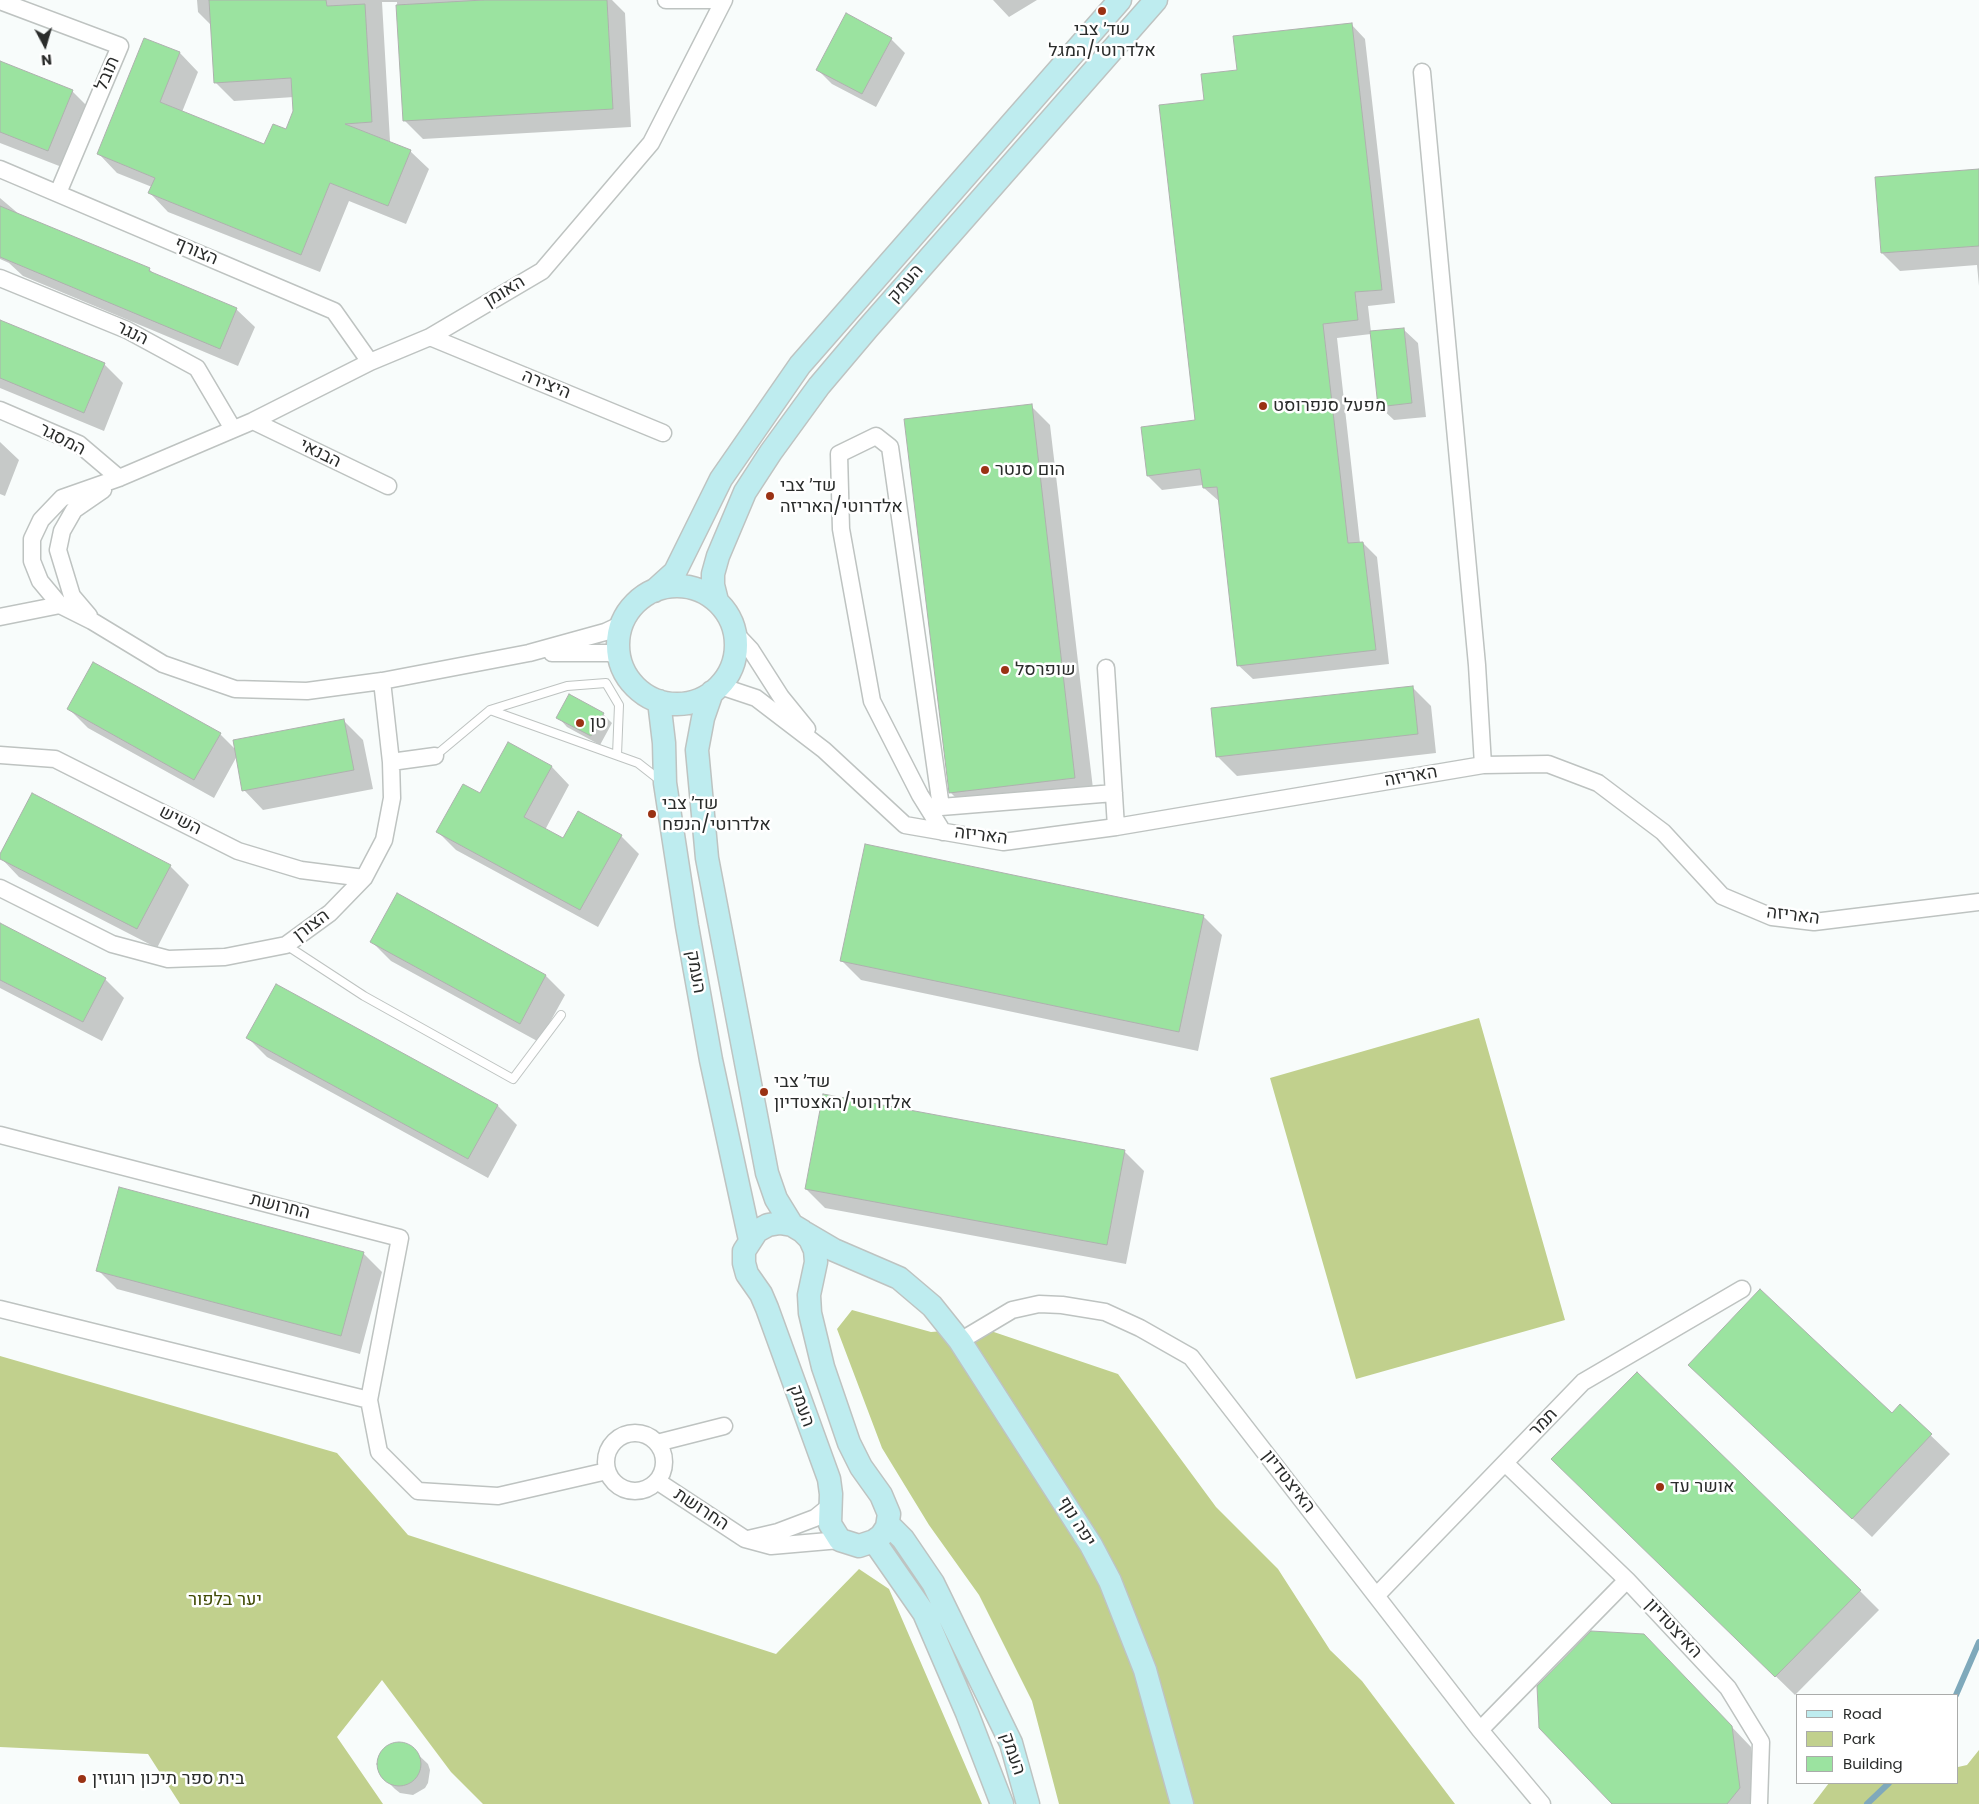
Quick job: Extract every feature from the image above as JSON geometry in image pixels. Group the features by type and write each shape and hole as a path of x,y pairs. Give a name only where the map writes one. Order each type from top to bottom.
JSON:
{"main road":[{"name":"העמק","path":"654,591 675,572 720,479 800,365 1120,0"},
{"name":"העמק","path":"717,601 712,585 718,556 745,492 781,438 820,386 862,336 1156,0"},
{"path":"673,586 692,588 717,601 729,616 735,633 736,648 734,662 728,675 716,689 686,703 659,701 645,694 633,684 624,670 619,656 618,640 622,624 630,610 641,599 654,591 673,586"},
{"name":"העמק","path":"716,689 703,718 697,750 707,858 767,1173 776,1199 797,1228 810,1239 815,1250 816,1262 809,1295 810,1313 823,1367 849,1443 860,1467 886,1504 889,1514 888,1524 902,1539 933,1583 1011,1742 1028,1804"},
{"name":"העמק","path":"659,701 664,743 664,783 711,1060 750,1240 744,1251 746,1274 761,1294 767,1308 828,1479 831,1505 830,1524 840,1540"},
{"path":"750,1240 758,1231 768,1226 780,1223 797,1228"},
{"name":"יפה נוף","path":"797,1228 834,1250 899,1278 932,1306 960,1340 1091,1545 1110,1581 1142,1661 1182,1804"},
{"name":"יפה נוף","path":"812,1279 827,1271 851,1268 899,1278"},
{"path":"840,1540 858,1546 874,1541 888,1524"},
{"name":"העמק","path":"874,1541 924,1613 967,1713 1002,1804"}],"street":[{"name":"האומן","path":"119,478 253,421 370,362 430,337 542,271 651,143 724,0 666,0"},
{"name":"תובל","path":"0,1 120,46 58,193"},
{"path":"1422,72 1477,665 1483,765"},
{"name":"הצורף","path":"0,169 334,311 370,362"},
{"name":"הנגר","path":"0,278 127,330 197,368 232,429"},
{"name":"היצירה","path":"430,337 663,433"},
{"name":"המסגר","path":"0,410 79,444 119,478"},
{"name":"הבנאי","path":"253,421 388,486"},
{"path":"876,436 890,447 943,832 920,795 872,701 841,529 840,454 876,436"},
{"path":"119,478 62,498 40,520 32,539 32,561 40,581 60,605 92,621 163,664 235,689 307,691 382,681 529,653 605,632 622,624"},
{"path":"92,621 72,596 58,550 62,531 74,510 119,478"},
{"path":"0,617 60,605"},
{"name":"האריזה","path":"735,633 751,650 781,697 824,750"},
{"path":"529,653 609,653 619,656"},
{"path":"1106,668 1116,827"},
{"name":"הצורן","path":"0,888 112,944 168,959 225,957 286,945 330,913 364,878 384,840 392,798 391,762 382,681"},
{"name":"האריזה","path":"716,689 756,698 824,750 906,825 943,832 1003,842 1116,827 1483,765 1548,764 1598,783 1663,832 1722,896 1772,917 1814,922 1979,902"},
{"name":"השיש","path":"0,755 55,760 238,851 301,870 364,878"},
{"path":"391,762 435,756"},
{"path":"941,807 1114,793"},
{"name":"החרושת","path":"0,1135 400,1238 369,1400 378,1452 418,1491 498,1496 607,1470"},
{"name":"תמר","path":"1376,1596 1583,1382 1742,1289"},
{"name":"האיצטדיון","path":"960,1340 1012,1310 1039,1304 1062,1305 1105,1312 1140,1328 1191,1357 1480,1730 1542,1804"},
{"path":"0,1309 369,1400"},
{"path":"657,1443 724,1426"},
{"path":"630,1433 640,1434 650,1436 657,1443 662,1450 664,1466 657,1481 651,1487 634,1492 617,1485 607,1470 608,1451 621,1436 630,1433"},
{"name":"האיצטדיון","path":"1505,1463 1627,1580 1728,1688 1761,1742 1759,1804"},
{"name":"החרושת","path":"657,1481 745,1539 771,1546 840,1540"},
{"path":"745,1539 778,1532 815,1518 831,1505"},
{"path":"1480,1730 1627,1580"}],"lane":[{"path":"435,756 490,710 567,686 606,683 619,705 617,755"},
{"path":"490,710 638,763 664,783"},
{"path":"286,945 364,996 513,1079 561,1015"}],"green space":[{"path":"1479,1018 1565,1320 1356,1379 1270,1078"},
{"path":"852,1310 931,1332 982,1328 1118,1374 1216,1507 1278,1569 1330,1650 1362,1681 1455,1804 1059,1804 1032,1701 979,1595 929,1525 882,1448 837,1329"},
{"name":"יער בלפור","path":"0,1356 337,1453 408,1535 776,1654 859,1569 889,1589 982,1804 483,1804 451,1772 382,1680 337,1737 383,1804 180,1804 148,1754 0,1747"},
{"path":"1979,1750 1979,1804 1813,1804 1828,1784 1959,1784 1959,1767 1967,1765"}],"building":[{"path":"209,0 326,0 327,6 365,4 372,122 345,124 411,150 388,206 330,183 301,255 148,193 155,178 97,154 144,38 180,52 160,102 264,144 273,124 286,129 293,111 291,78 214,83"},
{"path":"483,0 607,0 613,109 403,121 396,5"},
{"path":"846,13 892,38 862,94 816,70"},
{"name":"מפעל סנפרוסט","path":"1352,23 1382,290 1355,292 1358,320 1323,324 1348,543 1363,542 1376,650 1237,666 1217,487 1203,488 1200,469 1147,476 1141,427 1195,420 1159,105 1204,100 1201,74 1237,70 1233,36"},
{"path":"0,61 73,90 48,151 0,132"},
{"path":"1979,169 1979,246 1881,253 1875,177"},
{"path":"0,206 150,268 149,271 237,308 220,349 0,257"},
{"path":"0,320 105,363 84,413 0,378"},
{"path":"1404,328 1412,403 1378,407 1370,331"},
{"path":"1032,404 1075,778 949,793 904,419"},
{"path":"93,662 221,733 194,780 67,709"},
{"path":"1413,686 1418,734 1216,757 1211,708"},
{"path":"569,694 604,713 591,736 556,718"},
{"path":"344,719 354,770 242,791 233,740"},
{"path":"508,742 552,766 524,817 563,838 578,811 622,835 580,910 436,832 463,784 480,793"},
{"path":"32,793 171,865 137,929 0,859 0,854"},
{"path":"865,844 1204,915 1179,1032 840,961"},
{"path":"397,893 546,975 520,1024 370,942"},
{"path":"0,923 106,978 83,1022 0,980"},
{"path":"276,984 498,1105 468,1159 246,1038"},
{"path":"823,1094 1125,1150 1107,1245 805,1189"},
{"path":"119,1187 364,1252 341,1336 96,1271"},
{"path":"1760,1289 1892,1413 1900,1404 1932,1434 1852,1519 1688,1365"},
{"path":"1637,1372 1861,1590 1775,1677 1551,1459"},
{"path":"1591,1631 1644,1634 1732,1726 1740,1788 1727,1804 1612,1804 1539,1728 1537,1686"},
{"path":"403,1742 415,1748 420,1755 420,1773 415,1780 408,1785 395,1786 383,1780 378,1773 377,1760 383,1748 390,1743"}],"waterway":[{"path":"1956,1694 1979,1642"},
{"path":"1867,1804 1888,1784"}],"place":[{"name":"שד׳ צבי אלדרוטי/המגל","path":"1102,11"},
{"name":"מפעל סנפרוסט","path":"1263,406"},
{"name":"הום סנטר","path":"985,470"},
{"name":"שד׳ צבי אלדרוטי/האריזה","path":"770,496"},
{"name":"שופרסל","path":"1005,670"},
{"name":"טן","path":"580,723"},
{"name":"שד׳ צבי אלדרוטי/הנפח","path":"652,814"},
{"name":"שד׳ צבי אלדרוטי/האצטדיון","path":"764,1092"},
{"name":"אושר עד","path":"1660,1487"},
{"name":"בית ספר תיכון רוגוזין","path":"82,1779"}]}
